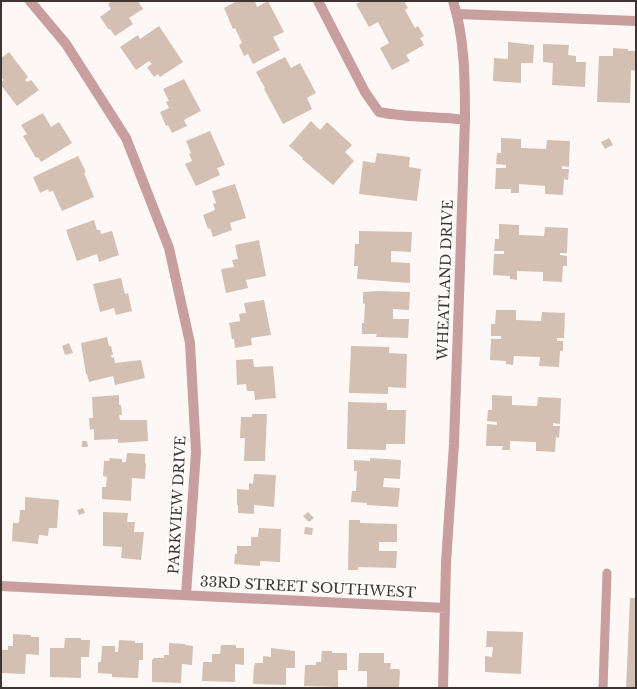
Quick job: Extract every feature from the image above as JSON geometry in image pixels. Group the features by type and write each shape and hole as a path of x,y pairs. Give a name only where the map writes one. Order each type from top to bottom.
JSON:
{"street":[{"name":"PARKVIEW DRIVE","path":"30,1 66,44 126,138 169,248 190,343 196,452 186,595"},
{"path":"318,1 365,92 379,112 400,116 443,117 466,120"},
{"name":"WHEATLAND DRIVE","path":"443,688 446,562 454,444 466,120 465,72 457,14 453,1"},
{"path":"457,14 636,21"},
{"name":"33RD STREET SOUTHWEST","path":"1,586 445,608"}],"lane":[{"path":"603,688 606,573"}],"building":[{"path":"109,1 138,1 143,9 129,18 133,24 115,36 100,17 111,9 108,4 110,3"},
{"path":"237,1 255,1 257,7 268,1 284,32 273,37 280,50 253,64 248,54 244,56 239,45 242,43 235,28 233,29 224,8"},
{"path":"362,1 404,1 408,8 405,10 415,28 418,26 424,36 420,38 424,45 406,55 410,61 392,70 380,48 389,43 378,22 369,27 356,4"},
{"path":"159,26 183,62 160,77 158,74 154,77 147,67 152,64 149,61 136,70 120,47 138,35 140,39"},
{"path":"508,42 534,45 533,63 521,63 521,83 493,81 494,58 508,59"},
{"path":"543,44 569,45 568,55 576,56 576,62 586,62 585,87 552,85 553,63 543,62"},
{"path":"613,48 636,51 636,71 631,70 630,103 597,102 599,56 613,56"},
{"path":"9,52 28,77 25,80 27,82 31,80 39,90 17,106 1,85 1,82 4,80 1,77 1,58"},
{"path":"285,57 291,68 300,63 316,93 307,98 312,109 283,124 256,72"},
{"path":"184,79 201,111 184,120 187,126 172,133 168,125 166,126 160,112 169,108 166,102 169,101 163,89"},
{"path":"43,113 51,127 59,122 72,143 41,162 38,157 36,158 23,136 27,134 21,125"},
{"path":"311,121 320,130 327,122 352,145 345,152 354,161 333,185 289,146"},
{"path":"210,131 225,165 217,168 220,175 196,186 185,164 192,161 189,154 191,153 186,141"},
{"path":"501,138 521,139 521,148 546,149 547,140 570,141 569,167 562,166 562,169 569,169 568,180 564,179 563,195 545,194 545,186 519,184 519,193 511,193 511,189 495,189 496,168 506,168 506,165 496,164 497,153 501,153"},
{"path":"609,138 613,145 605,149 601,142"},
{"path":"377,153 410,157 409,167 421,169 417,201 359,194 363,161 375,163"},
{"path":"78,156 86,172 84,173 94,197 62,211 53,191 49,192 48,189 40,193 33,177"},
{"path":"235,184 246,218 230,223 232,230 213,237 210,228 208,229 203,215 215,210 213,204 216,203 212,191"},
{"path":"94,220 97,230 100,230 101,234 112,231 119,255 99,262 97,254 77,261 66,230"},
{"path":"499,224 519,225 519,235 544,236 545,227 568,228 567,253 560,253 560,255 567,256 567,266 563,266 562,282 543,281 543,272 517,271 517,280 510,279 510,276 493,275 494,254 504,254 504,251 494,251 495,239 499,239"},
{"path":"359,231 412,232 411,252 391,251 391,262 410,263 410,283 357,279 358,266 354,266 355,244 359,244"},
{"path":"259,240 266,276 246,280 248,288 226,293 221,269 234,267 232,260 238,259 235,245"},
{"path":"121,278 125,294 128,293 132,311 116,315 114,308 100,312 93,284"},
{"path":"363,292 410,292 409,310 393,309 393,319 409,319 408,338 376,337 377,334 362,334 365,304 363,303"},
{"path":"264,300 271,335 251,338 252,345 235,348 229,323 240,321 239,314 246,313 244,303"},
{"path":"496,310 516,310 516,320 541,321 542,312 565,313 564,338 557,338 557,341 563,341 563,351 560,351 559,367 539,366 540,357 514,356 513,365 506,364 506,361 490,360 491,339 501,339 501,336 491,336 491,324 495,324"},
{"path":"107,337 113,355 111,355 112,358 114,357 115,363 141,360 145,378 115,385 113,376 89,382 86,374 81,343"},
{"path":"69,343 73,353 65,355 62,346"},
{"path":"351,346 389,347 389,353 407,354 406,388 388,387 388,394 349,393"},
{"path":"253,359 254,367 273,366 276,398 255,400 254,391 247,391 246,384 237,385 236,360"},
{"path":"119,395 119,405 121,405 122,415 119,415 120,420 147,420 148,441 118,443 118,439 94,440 94,429 90,430 89,418 93,418 92,397"},
{"path":"492,395 512,396 512,405 537,406 538,397 561,398 560,424 553,423 553,426 560,426 559,438 556,437 555,452 536,451 536,442 510,441 510,450 502,450 503,446 486,446 487,424 497,425 497,422 487,421 488,410 492,410"},
{"path":"348,402 387,403 387,410 406,410 405,444 386,444 386,450 347,449"},
{"path":"252,414 267,414 265,461 244,461 245,438 240,438 241,417 252,417"},
{"path":"82,441 87,441 88,447 82,447"},
{"path":"127,453 145,454 145,479 132,478 131,501 102,499 102,487 106,487 107,477 103,476 104,461 109,461 110,458 122,459 122,462 126,462"},
{"path":"370,458 401,460 400,479 384,478 383,487 400,488 398,507 367,505 367,503 351,502 352,491 356,491 357,471 354,471 354,460 370,461"},
{"path":"254,474 276,475 274,507 254,505 254,514 238,513 237,489 249,490 249,483 253,484"},
{"path":"25,497 59,500 57,528 49,528 48,536 39,535 38,544 12,541 13,523 19,523 20,510 25,510"},
{"path":"83,508 85,513 79,515 77,510"},
{"path":"103,512 128,513 127,522 135,522 134,532 144,532 141,560 121,558 122,547 103,546"},
{"path":"308,512 314,518 309,522 303,516"},
{"path":"349,520 360,520 360,523 397,524 397,542 379,542 379,551 397,551 396,568 358,567 358,570 348,570"},
{"path":"305,527 313,528 312,535 304,534"},
{"path":"259,528 281,529 280,562 260,561 260,566 234,564 235,554 237,554 237,546 251,546 251,537 258,537"},
{"path":"630,598 636,598 636,688 626,688"},
{"path":"487,631 523,632 521,674 485,672 485,656 492,657 493,647 486,647"},
{"path":"13,634 39,637 39,655 26,654 25,674 1,673 1,650 8,650 8,646 13,646"},
{"path":"65,638 81,638 81,640 90,640 89,657 81,657 81,678 50,677 50,648 64,648"},
{"path":"119,640 143,643 143,660 139,660 138,678 112,677 112,674 98,673 98,662 101,662 102,646 115,646 115,652 118,652"},
{"path":"169,643 193,646 192,665 182,664 181,683 152,682 152,660 154,658 164,658 164,655 169,655"},
{"path":"221,645 236,645 236,648 244,648 244,665 235,664 235,682 202,681 203,662 212,662 212,654 220,654"},
{"path":"271,648 295,651 295,668 286,668 286,685 253,684 255,663 263,663 263,656 271,657"},
{"path":"322,651 347,653 347,670 338,670 338,687 304,686 305,666 316,665 316,662 321,662"},
{"path":"359,653 384,653 384,663 391,663 390,669 399,669 400,671 399,688 367,688 367,671 358,671"}]}
